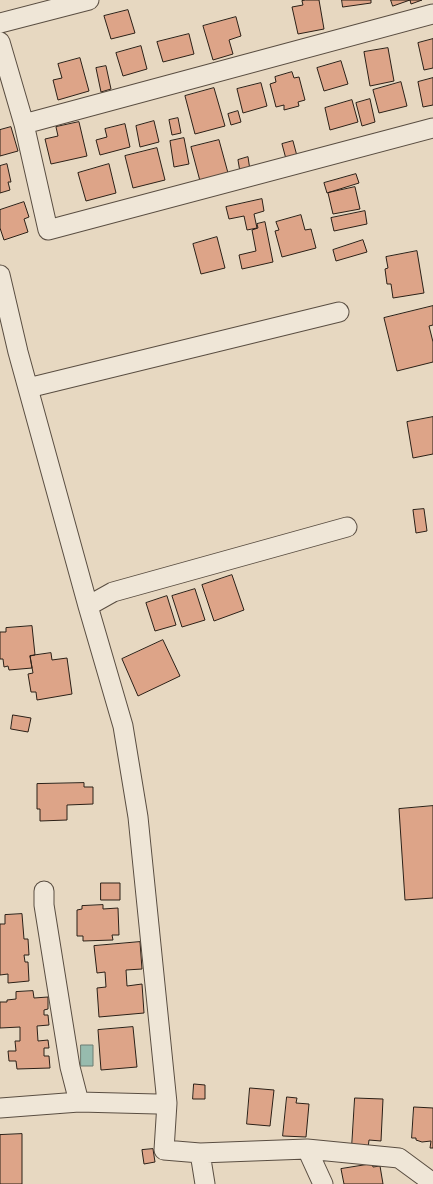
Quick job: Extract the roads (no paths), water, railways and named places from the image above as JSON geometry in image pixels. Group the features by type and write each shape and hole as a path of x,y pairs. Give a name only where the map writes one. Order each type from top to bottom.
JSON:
{"street":[{"path":"0,24 89,0"},
{"path":"24,124 433,14"},
{"path":"0,42 24,124 48,230 433,128"},
{"path":"0,275 18,352 88,606 123,726 137,810 167,1103 164,1150 200,1154 307,1149 399,1158 433,1183"},
{"path":"28,388 339,312"},
{"path":"88,606 113,592 347,527"},
{"path":"44,891 44,905 70,1067 79,1102"},
{"path":"0,1108 79,1102 167,1103"},
{"path":"307,1149 323,1184"},
{"path":"200,1154 205,1184"}],"water":[{"path":"81,1045 93,1045 93,1066 81,1066"}]}
